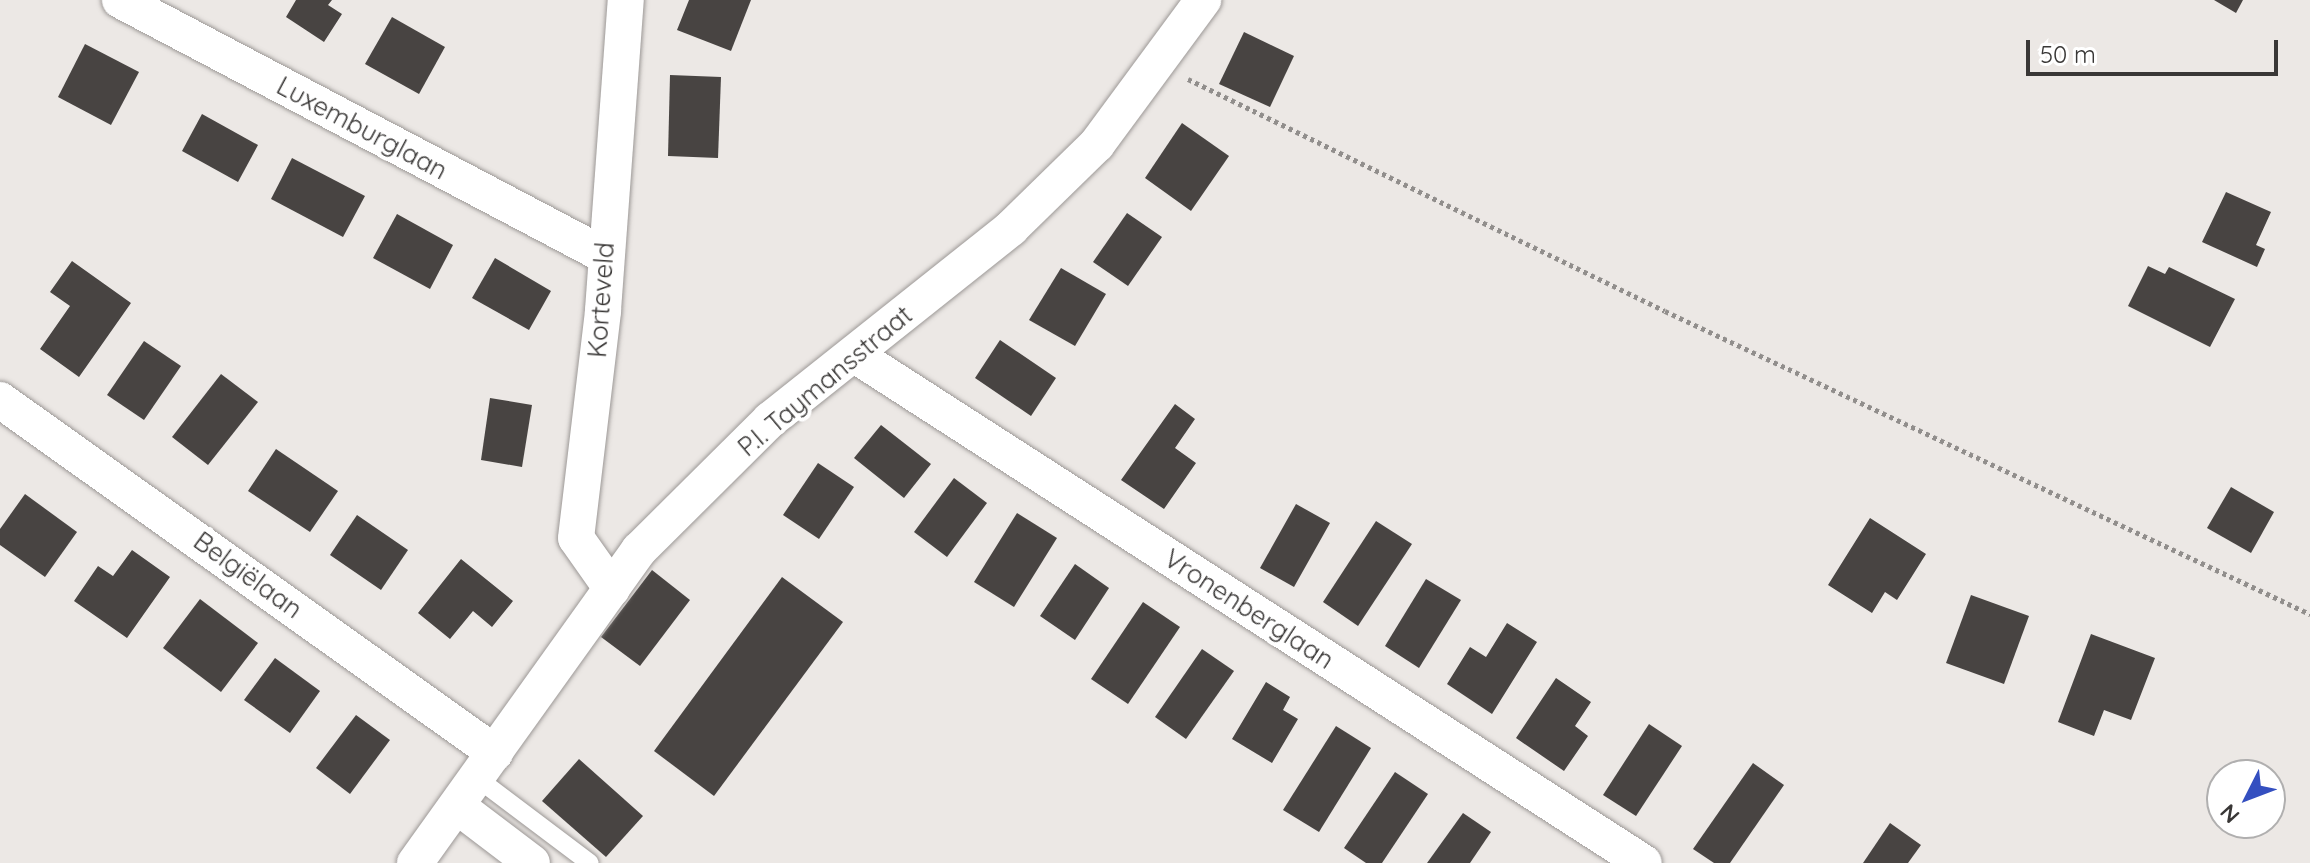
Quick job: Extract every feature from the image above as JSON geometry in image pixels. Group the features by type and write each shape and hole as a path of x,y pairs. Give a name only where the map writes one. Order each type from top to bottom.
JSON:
{"street":[{"name":"Luxemburglaan","path":"120,0 604,255"},
{"name":"Korteveld","path":"612,589 576,538 603,310 604,255 626,0"},
{"name":"P.I. Taymansstraat","path":"415,863 639,550 770,420 1011,228 1097,144 1203,0"},
{"name":"Vronenberglaan","path":"855,355 1644,863"},
{"name":"Belgiëlaan","path":"0,400 476,779 532,863"}],"lane":[{"path":"476,779 590,863"}],"path":[{"path":"1158,64 1665,311 2310,614"}],"building":[{"path":"296,0 332,0 328,5 342,14 324,42 286,17"},
{"path":"689,0 751,0 731,51 677,30"},
{"path":"2214,0 2243,0 2236,13"},
{"path":"392,17 445,47 419,94 365,64"},
{"path":"1244,32 1294,56 1270,107 1219,84"},
{"path":"85,44 139,72 111,125 58,97"},
{"path":"670,75 721,77 718,158 668,156"},
{"path":"202,114 258,145 238,182 182,151"},
{"path":"1182,123 1229,156 1191,211 1145,178"},
{"path":"292,158 365,196 343,237 271,199"},
{"path":"2226,192 2271,212 2256,245 2265,249 2257,267 2202,242"},
{"path":"1127,213 1162,237 1128,286 1093,262"},
{"path":"397,214 453,245 430,289 373,258"},
{"path":"495,258 551,291 529,330 472,298"},
{"path":"72,261 131,303 79,377 40,349 70,306 50,292"},
{"path":"2148,266 2165,274 2169,267 2235,299 2210,347 2128,306"},
{"path":"1061,268 1106,294 1075,346 1029,320"},
{"path":"1000,340 1056,378 1031,416 975,378"},
{"path":"144,341 181,366 144,420 107,395"},
{"path":"221,374 258,402 208,465 172,437"},
{"path":"490,398 532,405 522,467 481,460"},
{"path":"1175,404 1195,419 1175,448 1196,463 1164,509 1121,480"},
{"path":"881,425 931,464 904,498 854,458"},
{"path":"276,449 338,491 310,532 248,491"},
{"path":"818,463 854,487 819,539 783,515"},
{"path":"954,478 987,503 947,557 914,532"},
{"path":"2231,487 2274,512 2251,553 2207,528"},
{"path":"25,494 77,532 45,577 0,545 0,529"},
{"path":"1296,504 1330,523 1294,587 1260,568"},
{"path":"1017,513 1057,538 1014,607 974,582"},
{"path":"357,515 408,550 381,590 330,555"},
{"path":"1870,518 1926,554 1897,600 1885,592 1872,613 1828,585"},
{"path":"1376,521 1412,544 1358,626 1323,602"},
{"path":"132,550 170,577 127,638 74,601 98,566 113,576"},
{"path":"461,559 513,601 492,627 473,611 450,639 418,613"},
{"path":"1075,564 1109,588 1075,640 1040,616"},
{"path":"652,570 690,600 640,666 601,637"},
{"path":"782,577 843,622 714,796 654,751"},
{"path":"1426,579 1461,600 1419,668 1385,646"},
{"path":"1971,595 2029,616 2004,684 1946,663"},
{"path":"200,599 258,643 221,692 163,648"},
{"path":"1143,602 1180,627 1128,704 1091,679"},
{"path":"1507,623 1537,642 1492,714 1447,684 1470,647 1486,657"},
{"path":"2091,634 2155,658 2131,720 2104,710 2094,736 2058,722"},
{"path":"1202,649 1234,671 1186,739 1155,717"},
{"path":"275,658 320,691 290,733 244,700"},
{"path":"1556,678 1591,702 1575,726 1588,736 1564,771 1516,738"},
{"path":"1266,682 1290,697 1283,710 1298,719 1272,763 1232,739"},
{"path":"356,715 390,740 350,794 316,768"},
{"path":"1649,724 1682,746 1636,816 1603,795"},
{"path":"1336,726 1371,748 1319,832 1283,810"},
{"path":"579,759 643,816 606,857 542,801"},
{"path":"1753,763 1784,785 1730,863 1714,863 1693,849"},
{"path":"1395,772 1428,794 1382,863 1366,863 1344,848"},
{"path":"1463,813 1491,832 1470,863 1427,863"},
{"path":"1890,823 1921,845 1908,863 1863,863"}]}
